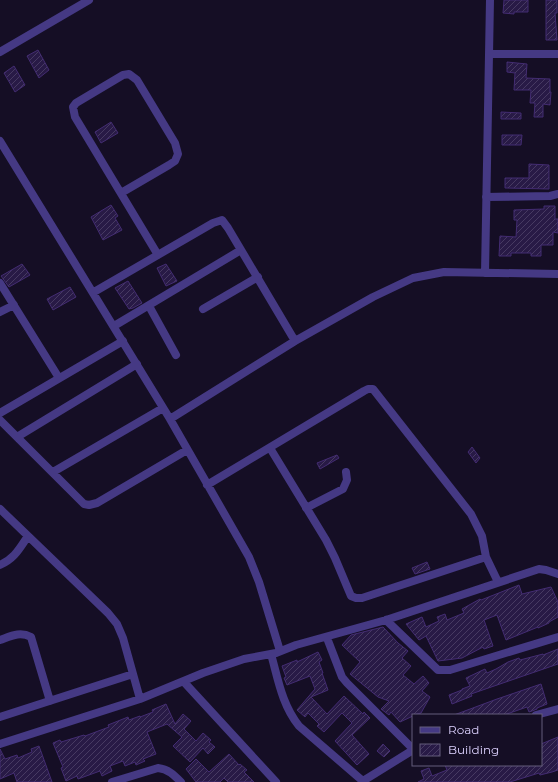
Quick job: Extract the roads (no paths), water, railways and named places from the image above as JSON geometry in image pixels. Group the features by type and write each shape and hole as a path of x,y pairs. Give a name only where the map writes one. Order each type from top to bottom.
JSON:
{"street":[{"path":"0,52 89,0"},
{"path":"485,273 490,0"},
{"path":"489,54 558,54"},
{"path":"121,193 175,161 178,154 175,143 137,80 129,74 123,75 76,103 73,107 75,117 158,255"},
{"path":"1,145 123,340 249,557 259,582 280,652"},
{"path":"486,197 550,196 558,194"},
{"path":"94,292 213,223 222,220 242,250 295,341"},
{"path":"114,326 242,250"},
{"path":"170,419 295,341 373,297 413,278 444,272 558,274"},
{"path":"203,309 258,277"},
{"path":"0,282 59,378"},
{"path":"0,312 14,305"},
{"path":"149,306 176,355"},
{"path":"0,413 123,340"},
{"path":"17,437 137,364"},
{"path":"207,485 364,391 372,389 471,514 482,536 486,557 498,582"},
{"path":"53,472 163,408"},
{"path":"0,420 84,504 89,505 97,502 187,450"},
{"path":"270,448 335,558 351,596 362,598 486,557"},
{"path":"306,508 343,488 347,480 346,472"},
{"path":"0,508 108,613 117,624 140,698"},
{"path":"0,565 16,555 28,536"},
{"path":"0,744 140,698 184,682 203,673 244,659 280,652 296,645 327,638 386,620 539,569 558,574"},
{"path":"386,620 438,670 443,671 558,636"},
{"path":"0,640 19,633 25,633 31,637 50,701"},
{"path":"327,638 342,676 347,683 412,749"},
{"path":"270,654 285,703 291,716 299,726 363,781 412,751"},
{"path":"0,717 133,674"},
{"path":"184,682 276,782"},
{"path":"540,714 558,709"},
{"path":"112,782 158,768 172,773 181,782"}]}
